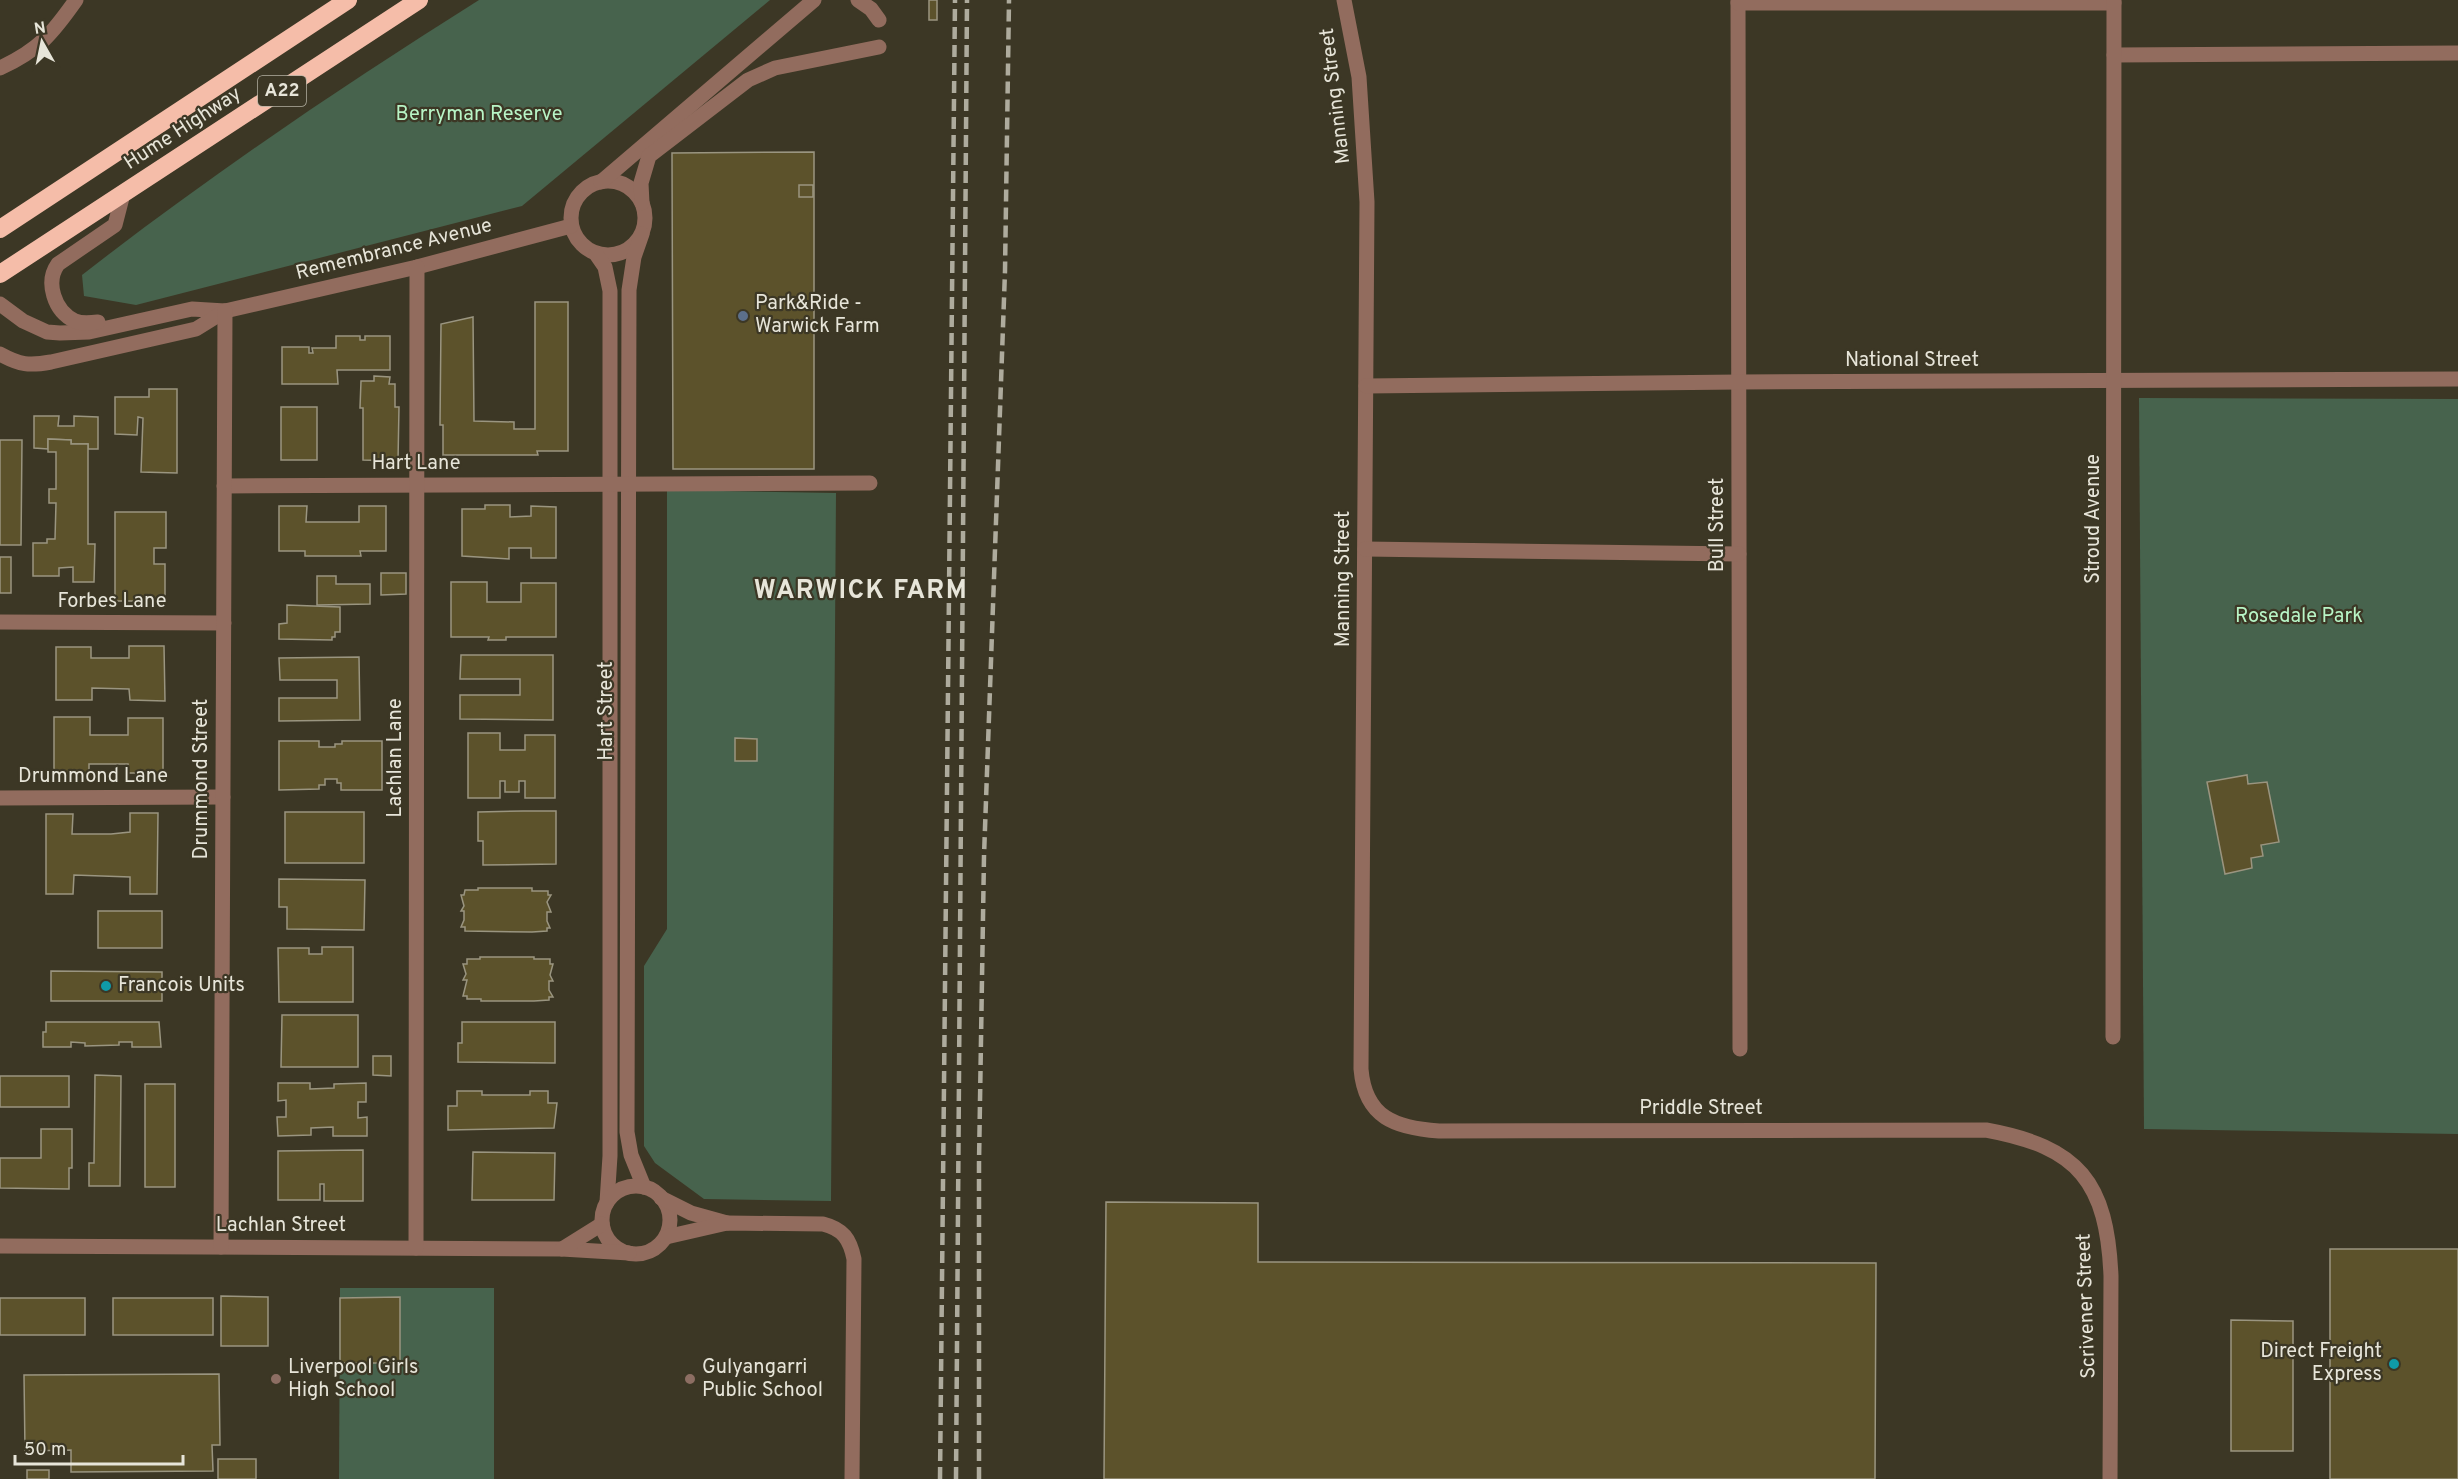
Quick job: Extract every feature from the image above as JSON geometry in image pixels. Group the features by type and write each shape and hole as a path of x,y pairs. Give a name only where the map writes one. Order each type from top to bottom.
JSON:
{"highway":[{"name":"Hume Highway","path":"0,229 348,0"},
{"name":"Hume Highway","path":"0,274 419,0"}],"street":[{"path":"0,68 40,44 52,34 76,0"},
{"path":"602,182 814,0"},
{"path":"858,0 871,9 879,20 880,0"},
{"name":"Manning Street","path":"1344,0 1359,77 1367,202 1363,1086 1369,1101 1381,1114 1396,1124 1416,1129"},
{"path":"1738,2 2114,1"},
{"name":"Stroud Avenue","path":"2112,1037 2114,1"},
{"name":"Bull Street","path":"1738,2 1740,1049"},
{"path":"642,203 636,193 626,185 614,181 590,185 580,193 574,203 571,226 580,243 596,254 607,255 627,250 642,234 645,224 641,183 649,156 748,80 775,68 879,47"},
{"path":"2115,55 2458,52"},
{"name":"Remembrance Avenue","path":"123,194 115,225 58,264 52,273 51,288 61,308 74,320 84,323 145,319"},
{"name":"Remembrance Avenue","path":"0,304 34,327 60,333 89,332 192,309 225,311 417,267 571,226"},
{"name":"Hart Street","path":"642,234 634,257 629,291 627,1132 631,1155 644,1187"},
{"name":"Hart Street","path":"596,254 605,267 610,291 610,1156 608,1202"},
{"name":"Lachlan Lane","path":"416,1248 417,267"},
{"name":"Remembrance Avenue","path":"0,354 14,362 29,365 51,362 196,328 225,311"},
{"name":"Drummond Street","path":"221,1247 225,311"},
{"name":"National Street","path":"1366,386 2458,379"},
{"name":"Hart Lane","path":"224,486 870,483"},
{"path":"1365,549 1739,554"},
{"name":"Forbes Lane","path":"0,622 224,623"},
{"name":"Drummond Lane","path":"0,798 223,797"},
{"name":"Priddle Street","path":"1416,1129 1439,1131 1986,1130"},
{"name":"Scrivener Street","path":"1986,1130 2018,1136 2047,1147 2075,1166 2092,1188 2104,1216 2110,1246 2111,1276 2110,1479"},
{"path":"629,1253 619,1250 611,1243 602,1224 603,1212 608,1202 624,1189 644,1187 691,1212 727,1223"},
{"path":"661,1198 669,1217 666,1237"},
{"path":"562,1249 629,1253 651,1251 666,1237 727,1223 823,1224 836,1227 845,1234 851,1244 854,1259 852,1479"},
{"path":"562,1249 602,1224"},
{"name":"Lachlan Street","path":"0,1246 562,1249"}],"green space":[{"name":"Berryman Reserve","path":"479,0 770,0 522,206 136,305 84,296 82,275 178,202 377,65"},
{"name":"Rosedale Park","path":"2139,398 2458,399 2458,1134 2144,1129"},
{"path":"667,490 836,493 831,1201 704,1199 655,1163 644,1146 644,966 667,929"},
{"path":"340,1288 494,1288 494,1479 339,1479"}],"building":[{"path":"929,0 937,0 937,20 929,20"},
{"name":"Park&Ride - Warwick Farm","path":"814,152 814,469 673,469 672,153"},
{"path":"799,185 813,185 813,197 799,197"},
{"path":"535,302 568,302 568,451 537,451 538,455 443,455 443,425 440,425 441,324 473,317 474,421 514,422 514,429 535,429"},
{"path":"336,336 360,336 360,340 365,340 365,336 390,336 390,370 337,370 338,384 282,384 282,347 309,347 309,353 313,353 312,348 336,348"},
{"path":"374,376 390,377 389,384 395,384 395,407 399,407 398,461 363,460 361,381 374,381"},
{"path":"149,389 177,389 177,473 141,472 143,418 138,417 137,435 115,434 115,397 149,397"},
{"path":"281,407 317,407 317,460 281,460"},
{"path":"34,416 59,416 58,426 74,426 74,416 98,417 98,449 88,449 88,444 71,444 71,440 48,439 48,449 34,448"},
{"path":"48,439 71,440 71,444 88,444 88,544 95,544 94,582 73,582 73,567 59,568 59,576 33,576 33,543 47,543 47,539 55,539 56,503 49,503 49,489 56,489 56,452 48,452"},
{"path":"0,440 22,440 21,545 0,545"},
{"path":"485,505 510,505 510,517 531,516 531,506 556,507 556,558 531,558 531,548 509,548 509,559 462,556 462,509 485,509"},
{"path":"279,506 307,506 306,522 359,522 359,506 386,506 386,551 360,551 361,556 305,556 305,551 279,551"},
{"path":"115,512 166,512 166,548 154,548 154,564 165,564 165,601 115,601"},
{"path":"0,557 11,557 11,593 0,593"},
{"path":"381,573 406,573 406,594 381,595"},
{"path":"317,576 336,576 336,584 370,584 370,604 317,605"},
{"path":"451,582 487,582 487,602 521,602 521,583 556,583 556,637 506,637 506,640 488,640 489,637 451,637"},
{"path":"287,605 340,607 340,632 335,632 332,640 279,639 279,624 287,623"},
{"path":"129,646 164,646 165,701 130,700 129,689 92,688 92,700 56,700 56,647 91,647 91,658 129,658"},
{"path":"461,655 553,655 553,720 460,719 460,695 520,695 520,679 460,679"},
{"path":"359,657 360,720 279,721 279,698 337,698 337,680 280,680 279,658"},
{"path":"54,717 90,717 90,735 128,735 128,718 163,718 163,773 128,773 128,764 89,764 89,773 54,774"},
{"path":"468,733 500,733 500,750 525,750 525,735 555,735 555,798 525,798 525,781 519,781 519,792 505,792 505,781 500,781 500,798 468,798"},
{"path":"735,738 757,739 757,761 735,761"},
{"path":"279,741 319,741 319,747 335,747 335,744 342,744 342,741 382,741 382,790 341,790 341,783 337,783 337,779 325,779 325,785 319,785 319,789 279,790"},
{"path":"2247,775 2248,784 2267,782 2279,842 2261,845 2263,856 2251,858 2252,868 2225,874 2207,782"},
{"path":"556,811 556,864 483,865 483,841 478,841 478,812"},
{"path":"285,812 364,812 364,863 285,863"},
{"path":"130,813 158,813 157,894 130,894 130,877 74,875 73,894 46,894 46,814 73,814 72,834 111,834 130,832"},
{"path":"279,879 365,880 364,930 287,929 287,907 279,907"},
{"path":"478,888 532,888 532,891 548,891 548,895 551,895 547,902 551,912 547,912 550,928 547,928 547,931 532,932 465,931 465,927 461,927 464,911 461,911 464,906 461,895 464,895 465,890 478,890"},
{"path":"98,911 162,911 162,948 98,948"},
{"path":"322,947 353,947 353,1002 279,1002 278,948 309,948 309,954 322,954"},
{"path":"480,957 550,959 550,964 553,964 550,975 553,981 549,981 549,990 553,997 549,997 549,1000 534,1001 467,999 467,996 463,996 467,980 463,980 466,974 463,964 467,964 467,959 480,959"},
{"name":"Francois Units","path":"51,971 162,972 162,1001 51,1001"},
{"path":"282,1015 358,1015 358,1067 281,1067"},
{"path":"46,1022 159,1022 161,1047 132,1047 132,1042 119,1042 119,1045 85,1046 85,1043 71,1042 71,1047 43,1047"},
{"path":"462,1022 555,1022 555,1063 458,1062 458,1043 462,1043"},
{"path":"373,1056 391,1056 391,1076 373,1075"},
{"path":"95,1075 121,1076 120,1186 89,1186 89,1163 94,1163"},
{"path":"0,1076 69,1076 69,1107 0,1107"},
{"path":"278,1083 310,1083 310,1089 334,1088 334,1084 366,1083 366,1102 358,1102 358,1118 367,1117 367,1136 333,1136 333,1127 311,1128 311,1135 278,1136 277,1117 286,1117 286,1100 278,1101"},
{"path":"145,1084 175,1084 175,1187 145,1187"},
{"path":"457,1091 482,1091 482,1095 530,1095 530,1091 548,1091 548,1103 557,1103 554,1128 448,1130 448,1106 457,1106"},
{"path":"41,1129 72,1129 72,1168 69,1168 69,1189 0,1188 0,1158 41,1158"},
{"path":"363,1150 363,1201 324,1201 324,1184 320,1184 320,1200 278,1200 278,1151"},
{"path":"473,1152 555,1153 554,1200 472,1200"},
{"path":"1106,1202 1258,1203 1258,1262 1876,1263 1875,1479 1104,1479"},
{"name":"Direct Freight Express","path":"2330,1249 2458,1249 2458,1479 2330,1479"},
{"path":"221,1296 268,1297 268,1346 221,1346"},
{"path":"400,1297 400,1363 340,1363 340,1298"},
{"path":"0,1298 85,1298 85,1335 0,1335"},
{"path":"113,1298 213,1298 213,1335 113,1335"},
{"path":"2231,1320 2293,1321 2293,1451 2231,1451"},
{"path":"219,1374 220,1445 212,1445 213,1471 71,1472 71,1450 25,1451 24,1375"},
{"path":"218,1459 256,1459 256,1479 218,1479"},
{"path":"27,1470 49,1470 49,1479 27,1479"}],"railway":[{"path":"940,1479 955,0"},
{"path":"956,1479 967,0"},
{"path":"979,1479 979,1163 984,856 1005,271 1009,0"}],"place":[{"name":"Park&Ride - Warwick Farm","path":"743,316"},
{"name":"Francois Units","path":"106,986"},
{"name":"Direct Freight Express","path":"2394,1364"},
{"name":"Liverpool Girls High School","path":"276,1379"},
{"name":"Gulyangarri Public School","path":"690,1379"}],"district":[{"name":"WARWICK FARM","path":"861,591"}]}
